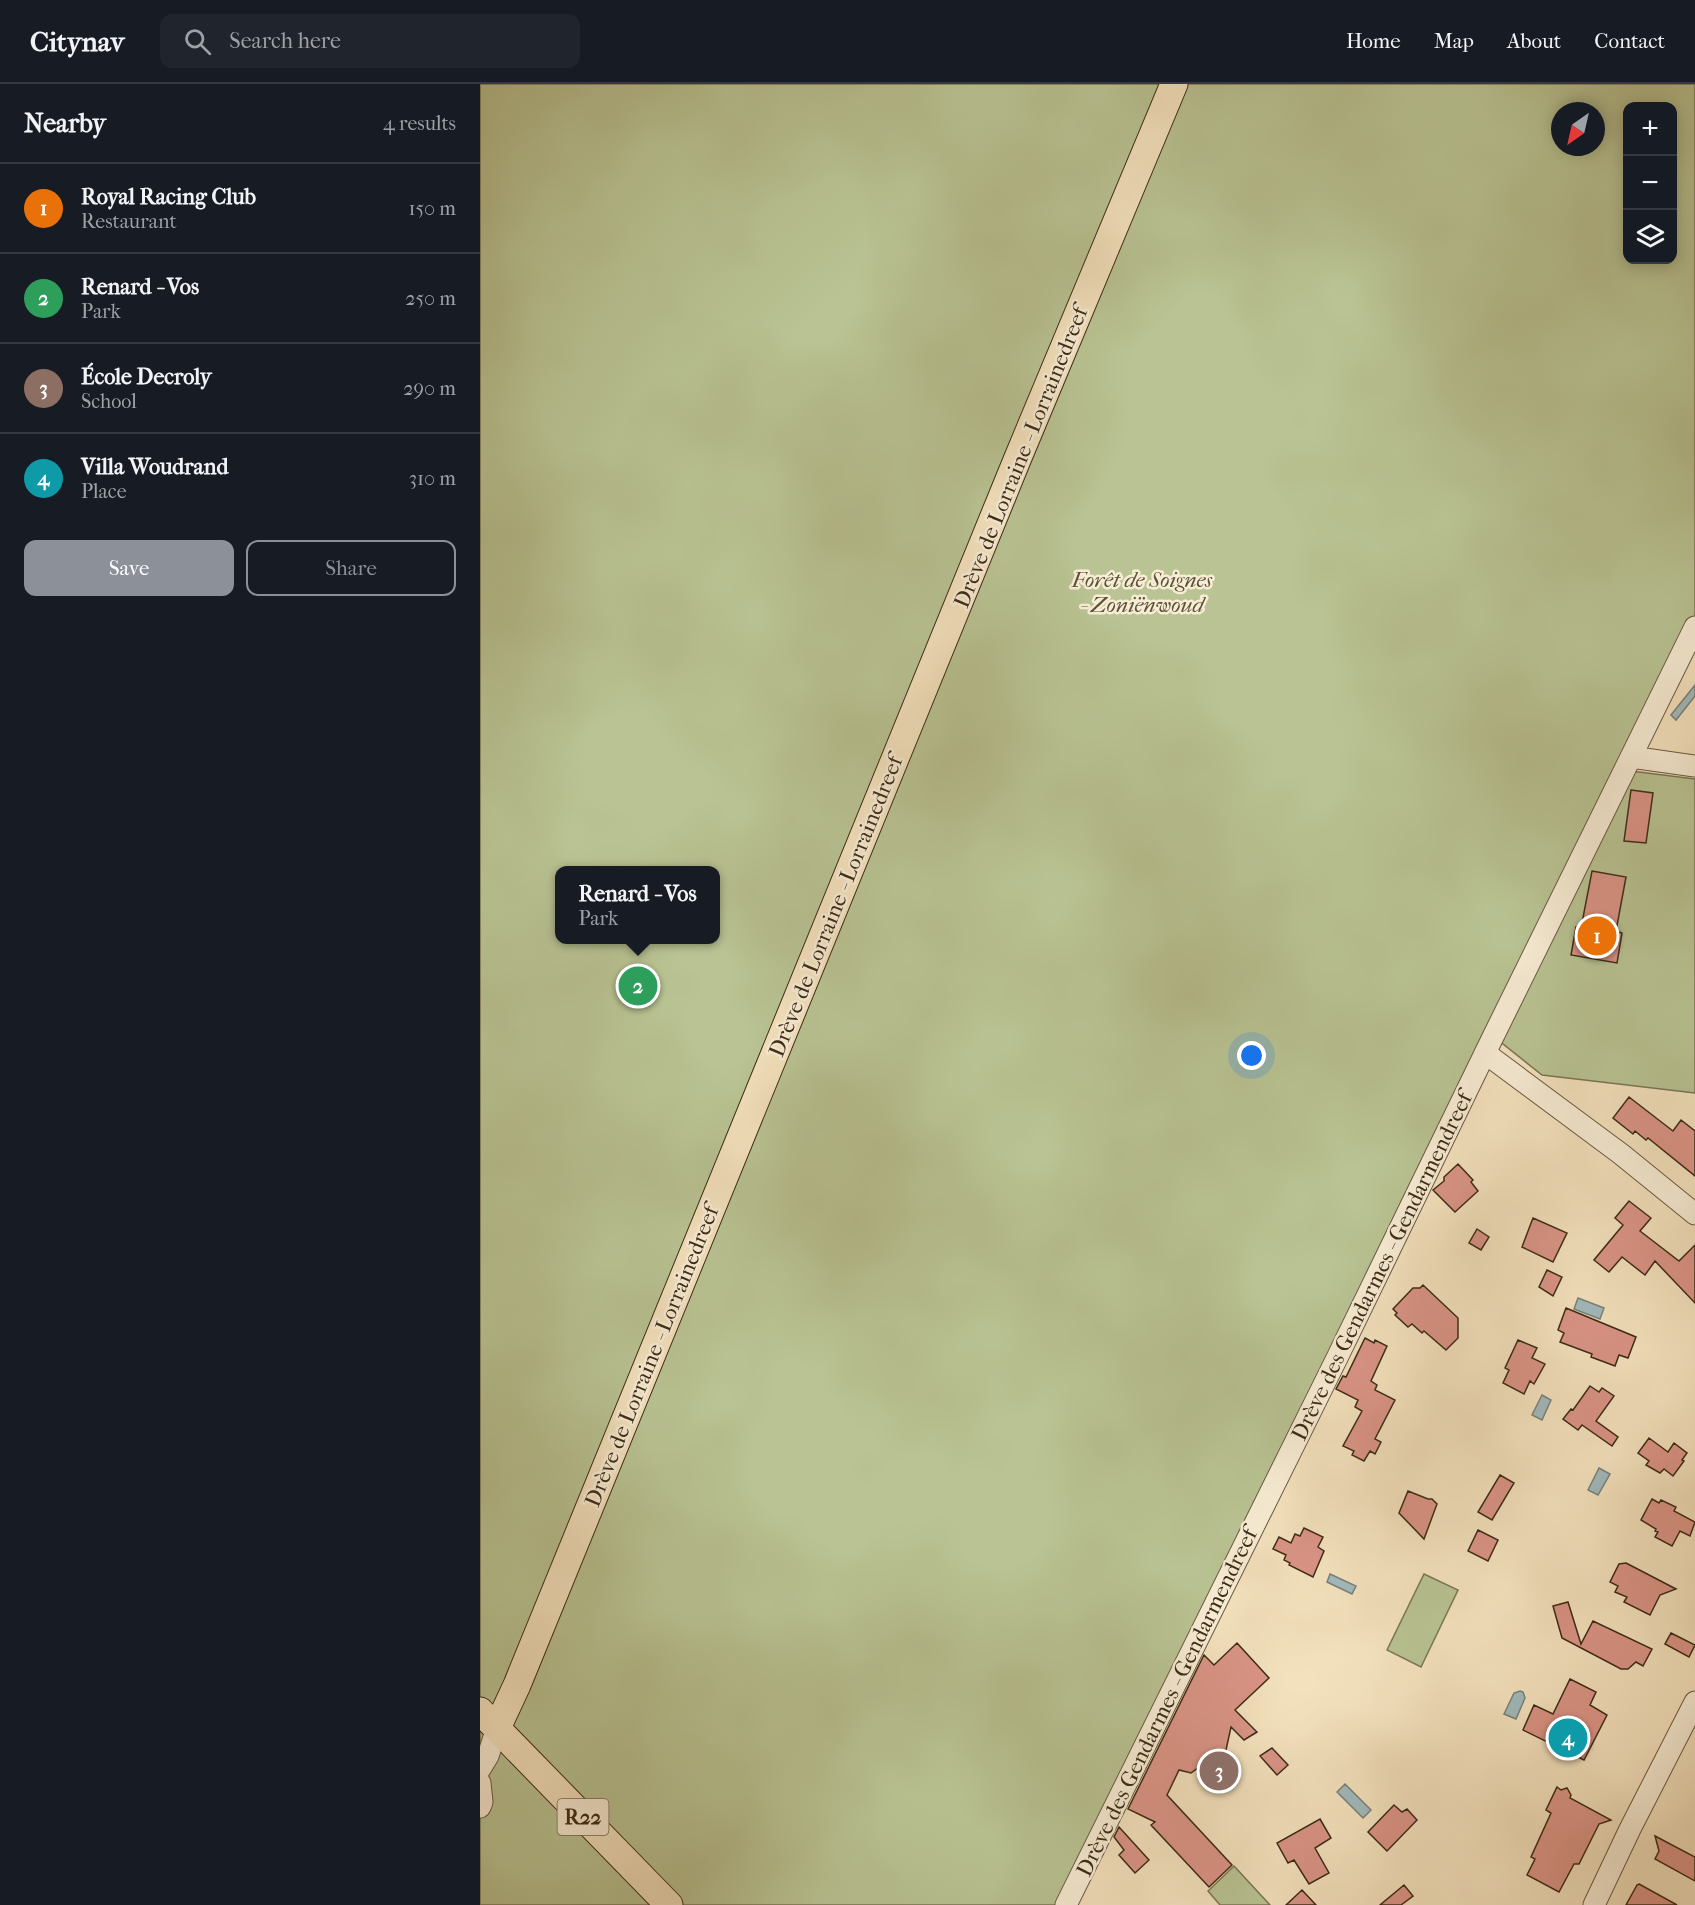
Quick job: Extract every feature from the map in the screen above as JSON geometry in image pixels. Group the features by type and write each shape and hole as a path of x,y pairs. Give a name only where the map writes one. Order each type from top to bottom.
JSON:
{"main road":[{"name":"Drève de Lorraine - Lorrainedreef","path":"488,1720 521,1674 1017,460 1174,84"},
{"name":"R22","path":"488,1720 669,1905"}],"street":[{"name":"Drève des Gendarmes - Gendarmendreef","path":"1066,1905 1695,627"},
{"path":"1631,757 1695,766"},
{"path":"1487,1048 1695,1214"},
{"path":"1594,1905 1695,1702"},
{"path":"480,1769 488,1756 488,1720"},
{"path":"480,1783 482,1802 480,1807"}],"green space":[{"name":"Forêt de Soignes - Zoniënwoud","path":"480,84 1695,84 1695,619 1063,1905 480,1905"},
{"path":"1631,771 1695,779 1695,1093 1542,1075 1498,1040"},
{"path":"1424,1574 1458,1590 1421,1667 1387,1650"},
{"path":"1234,1866 1270,1905 1220,1905 1208,1891"}],"water":[{"path":"1695,685 1695,696 1676,720 1671,715"},
{"path":"1578,1298 1604,1308 1600,1319 1574,1309"},
{"path":"1542,1395 1551,1400 1542,1420 1532,1415"},
{"path":"1599,1468 1610,1474 1598,1495 1588,1490"},
{"path":"1330,1574 1356,1586 1352,1594 1327,1582"},
{"path":"1523,1692 1525,1698 1516,1719 1504,1714 1514,1693"},
{"path":"1345,1784 1371,1810 1363,1818 1337,1792"}],"building":[{"path":"1631,790 1653,793 1646,843 1624,841"},
{"path":"1592,871 1626,877 1616,931 1622,933 1617,963 1571,955 1576,927 1581,928"},
{"path":"1629,1097 1673,1131 1681,1120 1695,1131 1695,1176 1648,1138 1646,1140 1635,1131 1633,1134 1613,1118"},
{"path":"1458,1164 1473,1180 1471,1182 1478,1191 1455,1212 1433,1190"},
{"path":"1629,1201 1651,1218 1640,1231 1679,1261 1695,1245 1695,1303 1655,1261 1645,1275 1622,1257 1609,1272 1594,1260 1623,1225 1615,1218"},
{"path":"1533,1218 1567,1233 1553,1262 1522,1247"},
{"path":"1477,1229 1489,1237 1481,1250 1469,1243"},
{"path":"1547,1270 1562,1277 1553,1296 1539,1287"},
{"path":"1423,1285 1458,1318 1458,1338 1446,1350 1424,1331 1422,1333 1412,1324 1408,1327 1395,1315 1397,1313 1393,1309 1413,1288 1420,1288"},
{"path":"1566,1308 1636,1337 1628,1358 1619,1355 1615,1366 1560,1342 1564,1333 1558,1330"},
{"path":"1365,1338 1387,1346 1371,1381 1377,1385 1375,1390 1395,1400 1375,1439 1381,1442 1375,1454 1370,1451 1364,1461 1352,1455 1354,1451 1343,1446 1362,1411 1355,1407 1358,1400 1336,1389 1343,1376 1346,1377"},
{"path":"1518,1340 1537,1348 1532,1358 1545,1364 1534,1384 1530,1381 1524,1394 1503,1383 1509,1370 1505,1368"},
{"path":"1590,1386 1599,1392 1602,1388 1614,1396 1596,1421 1618,1437 1612,1446 1582,1425 1578,1430 1563,1419 1571,1409 1573,1410"},
{"path":"1649,1438 1668,1452 1674,1443 1687,1453 1673,1476 1664,1469 1660,1473 1646,1465 1649,1461 1638,1453"},
{"path":"1500,1475 1514,1483 1492,1520 1478,1512"},
{"path":"1408,1491 1432,1499 1437,1504 1424,1539 1399,1513"},
{"path":"1652,1499 1659,1503 1661,1500 1676,1507 1674,1511 1695,1522 1690,1536 1680,1531 1672,1546 1655,1537 1658,1532 1655,1531 1656,1529 1641,1520"},
{"path":"1304,1528 1323,1537 1318,1547 1324,1551 1313,1577 1289,1565 1290,1563 1284,1560 1286,1555 1273,1549 1279,1537 1291,1543 1295,1534 1300,1536"},
{"path":"1478,1530 1498,1540 1488,1561 1468,1551"},
{"path":"1626,1563 1676,1589 1660,1595 1650,1615 1624,1602 1627,1597 1615,1592 1618,1586 1610,1582 1619,1564"},
{"path":"1568,1602 1581,1644 1593,1621 1652,1649 1643,1666 1636,1662 1628,1669 1621,1669 1562,1638 1553,1606"},
{"path":"1671,1633 1695,1645 1689,1657 1665,1644"},
{"path":"1237,1643 1269,1678 1235,1710 1257,1732 1244,1740 1231,1727 1226,1750 1191,1773 1179,1770 1167,1795 1232,1865 1209,1887 1151,1825 1155,1822 1128,1809 1204,1655 1214,1665"},
{"path":"1570,1679 1596,1692 1590,1705 1607,1715 1584,1760 1523,1730 1534,1705 1553,1714"},
{"path":"1272,1748 1288,1765 1277,1775 1260,1756"},
{"path":"1557,1787 1561,1790 1567,1788 1571,1795 1570,1798 1611,1820 1599,1824 1579,1864 1574,1864 1559,1892 1527,1875 1535,1859 1531,1857 1551,1813 1546,1810"},
{"path":"1394,1805 1402,1812 1407,1809 1417,1820 1387,1851 1368,1832"},
{"path":"1320,1819 1331,1838 1315,1848 1329,1873 1309,1884 1294,1860 1288,1863 1277,1843"},
{"path":"1119,1827 1149,1860 1135,1873 1119,1855 1124,1850 1114,1837"},
{"path":"1655,1836 1695,1857 1695,1881 1655,1859 1659,1851"},
{"path":"1639,1884 1677,1905 1626,1905"},
{"path":"1404,1885 1413,1896 1401,1905 1380,1905"},
{"path":"1302,1890 1316,1905 1286,1905"}],"place":[{"name":"Royal Racing Club","path":"1597,936"},
{"name":"Renard - Vos","path":"638,986"},
{"name":"Villa Woudrand","path":"1568,1738"},
{"name":"École Decroly","path":"1219,1771"}]}
